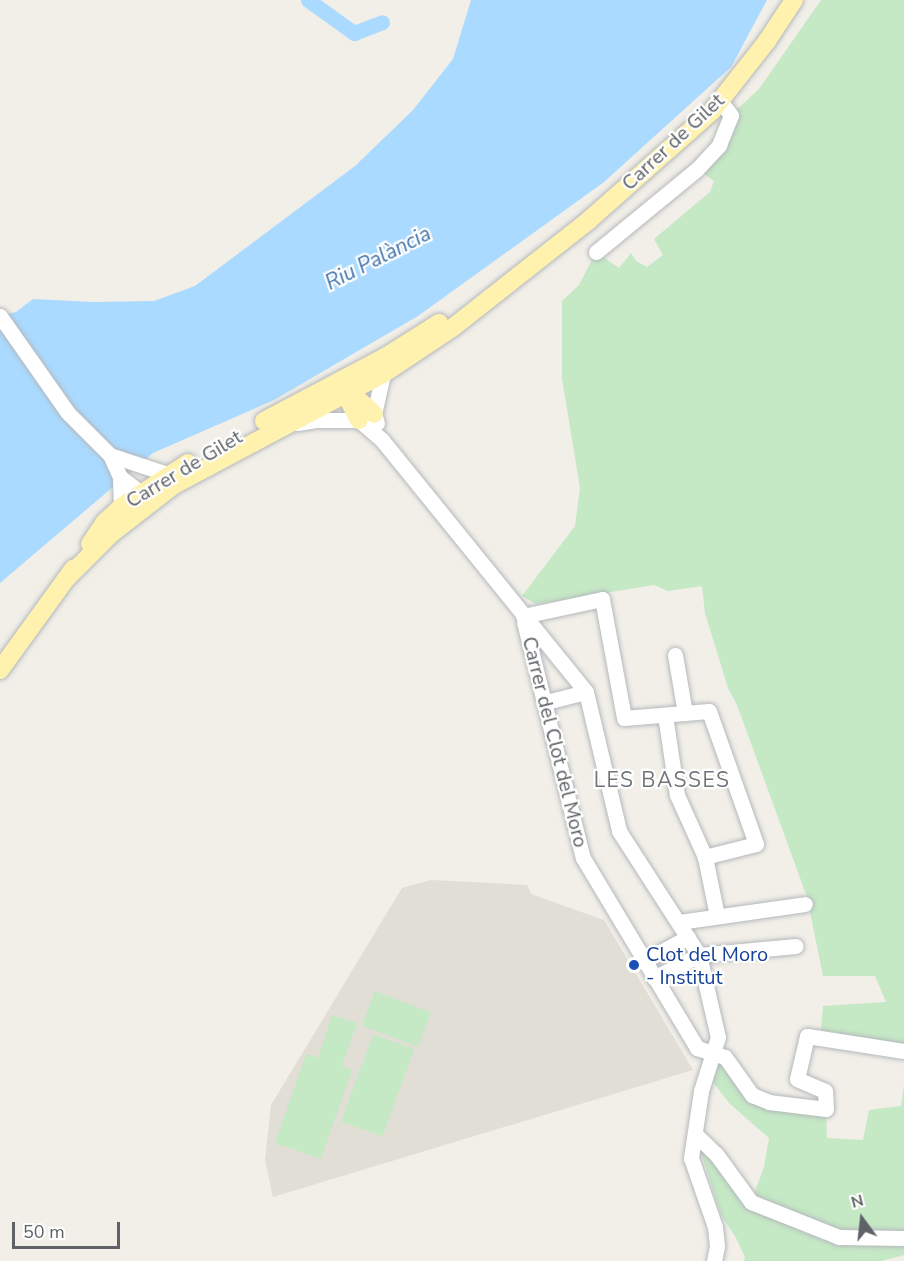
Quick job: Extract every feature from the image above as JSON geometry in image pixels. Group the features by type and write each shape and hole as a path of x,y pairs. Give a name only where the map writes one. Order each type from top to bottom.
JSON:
{"main road":[{"name":"Carrer de Gilet","path":"67,578 105,522 140,492 167,474 256,426 384,365 444,320 588,220 712,111 767,41 794,0"},
{"path":"256,426 280,420 332,394 346,393 357,378 384,365"},
{"name":"Carrer de Gilet","path":"67,578 111,534 174,485 346,393"},
{"path":"346,393 367,417"},
{"path":"0,670 67,578"}],"street":[{"path":"596,252 697,168 719,145 731,115 720,101"},
{"path":"0,316 68,413 110,455 120,477 121,507"},
{"path":"280,427 316,420 367,417 384,365"},
{"name":"Carrer del Clot del Moro","path":"367,417 382,440 586,692 620,831 699,955 718,1037 712,1055"},
{"path":"120,477 140,492 154,489 217,453 244,447"},
{"path":"110,455 167,474"},
{"path":"111,534 122,516 138,503 140,477 135,463"},
{"path":"523,616 602,599 624,718 710,711 756,844 705,857"},
{"name":"Carrer del Clot del Moro","path":"523,616 583,858 697,1048 712,1055 725,1057 752,1095 769,1102 826,1110 825,1091 796,1079 807,1035 904,1051"},
{"path":"675,656 685,713"},
{"path":"546,702 586,692"},
{"path":"664,716 677,795 705,857 717,916"},
{"path":"679,922 805,904"},
{"path":"644,961 688,937"},
{"path":"654,978 699,955 796,946"},
{"path":"712,1055 701,1091 692,1158 715,1227 717,1246 714,1261"},
{"path":"695,1134 716,1154 751,1202 839,1237 904,1238"}],"shaded area":[{"path":"431,880 527,885 531,894 604,920 693,1070 273,1197 265,1160 271,1105 402,888"}],"green space":[{"path":"821,0 904,0 904,1045 821,1030 823,1006 886,1002 875,976 823,976 807,897 737,705 728,688 705,613 702,586 668,591 654,585 536,604 522,596 575,526 580,488 562,379 562,301 579,285 596,252 619,268 631,253 636,261 647,267 663,255 654,239 710,192 714,181 697,169 731,115 759,89"},
{"path":"375,991 431,1013 418,1047 362,1026"},
{"path":"332,1015 357,1023 342,1066 352,1070 321,1159 275,1143 306,1054 318,1058"},
{"path":"373,1034 414,1049 383,1136 341,1121"},
{"path":"712,1055 752,1095 826,1109 827,1138 863,1140 869,1110 901,1106 904,1085 904,1255 881,1261 744,1261 745,1257 735,1236 721,1215 695,1134 751,1202 764,1167 769,1138 729,1103 707,1074"}],"water":[{"name":"Riu Palància","path":"471,0 767,0 731,67 604,182 418,316 274,400 153,453 0,583 0,316 16,312 33,299 94,302 154,301 195,286 355,166 413,110 453,59"}],"waterway":[{"path":"308,0 354,33 382,22"}],"place":[{"name":"Clot del Moro - Institut","path":"634,965"}],"district":[{"name":"LES BASSES","path":"662,780"}]}
